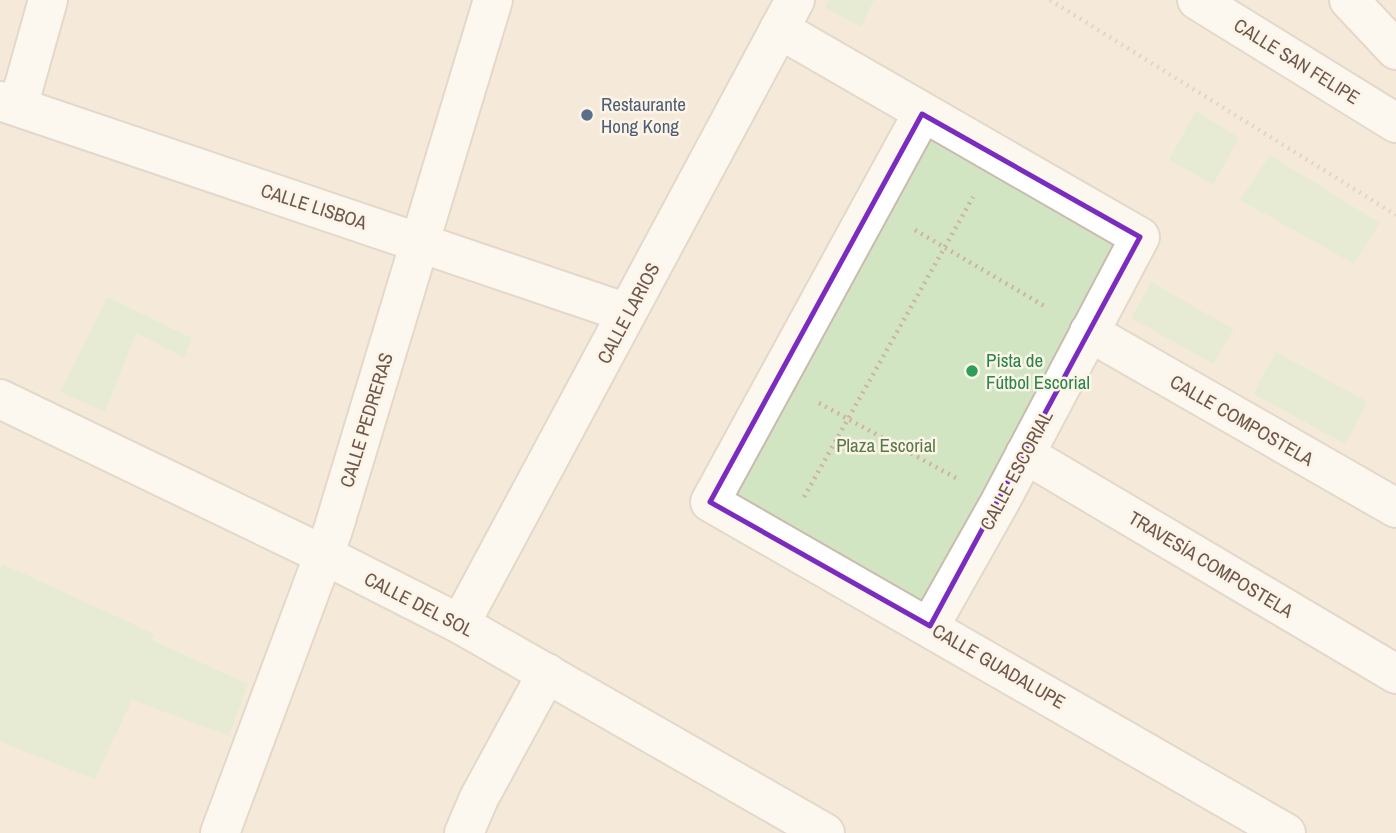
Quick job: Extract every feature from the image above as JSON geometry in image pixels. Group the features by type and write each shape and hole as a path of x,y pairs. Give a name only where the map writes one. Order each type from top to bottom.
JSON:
{"street":[{"path":"9,104 48,0"},
{"name":"CALLE PEDRERAS","path":"220,833 324,555 493,0"},
{"name":"CALLE SAN FELIPE","path":"1197,0 1396,123"},
{"path":"1349,0 1396,50"},
{"name":"CALLE ESCORIAL","path":"787,14 922,114 1140,237 1000,502 930,626"},
{"name":"CALLE LARIOS","path":"460,624 787,14"},
{"name":"CALLE LISBOA","path":"9,104 421,241 627,313"},
{"path":"776,379 922,114"},
{"name":"CALLE COMPOSTELA","path":"1089,332 1396,508"},
{"name":"CALLE GUADALUPE","path":"776,379 710,502 930,626 1286,833"},
{"name":"CALLE DEL SOL","path":"0,399 324,555 460,624 825,833"},
{"name":"TRAVESÍA COMPOSTELA","path":"1025,454 1396,674"},
{"path":"464,833 479,798 547,673"}],"path":[{"path":"1050,0 1396,215"},
{"path":"779,540 995,156"},
{"path":"872,205 1089,332"},
{"path":"776,379 1000,502"}],"highlighted area":[{"path":"922,114 1140,237 930,626 710,502"}],"shaded area":[{"path":"0,0 1396,0 1396,833 0,833"}],"green space":[{"path":"829,0 874,0 861,27 825,8"},
{"path":"1196,110 1239,138 1213,185 1169,160"},
{"name":"Plaza Escorial","path":"922,114 1140,237 930,626 710,502"},
{"path":"1270,155 1380,223 1354,264 1240,200"},
{"path":"1151,282 1234,329 1213,364 1131,318"},
{"path":"107,297 192,338 185,358 136,333 105,412 60,392"},
{"path":"1276,352 1368,402 1345,444 1253,394"},
{"path":"3,564 155,634 152,640 248,684 229,736 132,700 95,779 0,742 0,570"}],"place":[{"name":"Restaurante Hong Kong","path":"587,115"},
{"name":"Pista de Fútbol Escorial","path":"972,371"}]}
